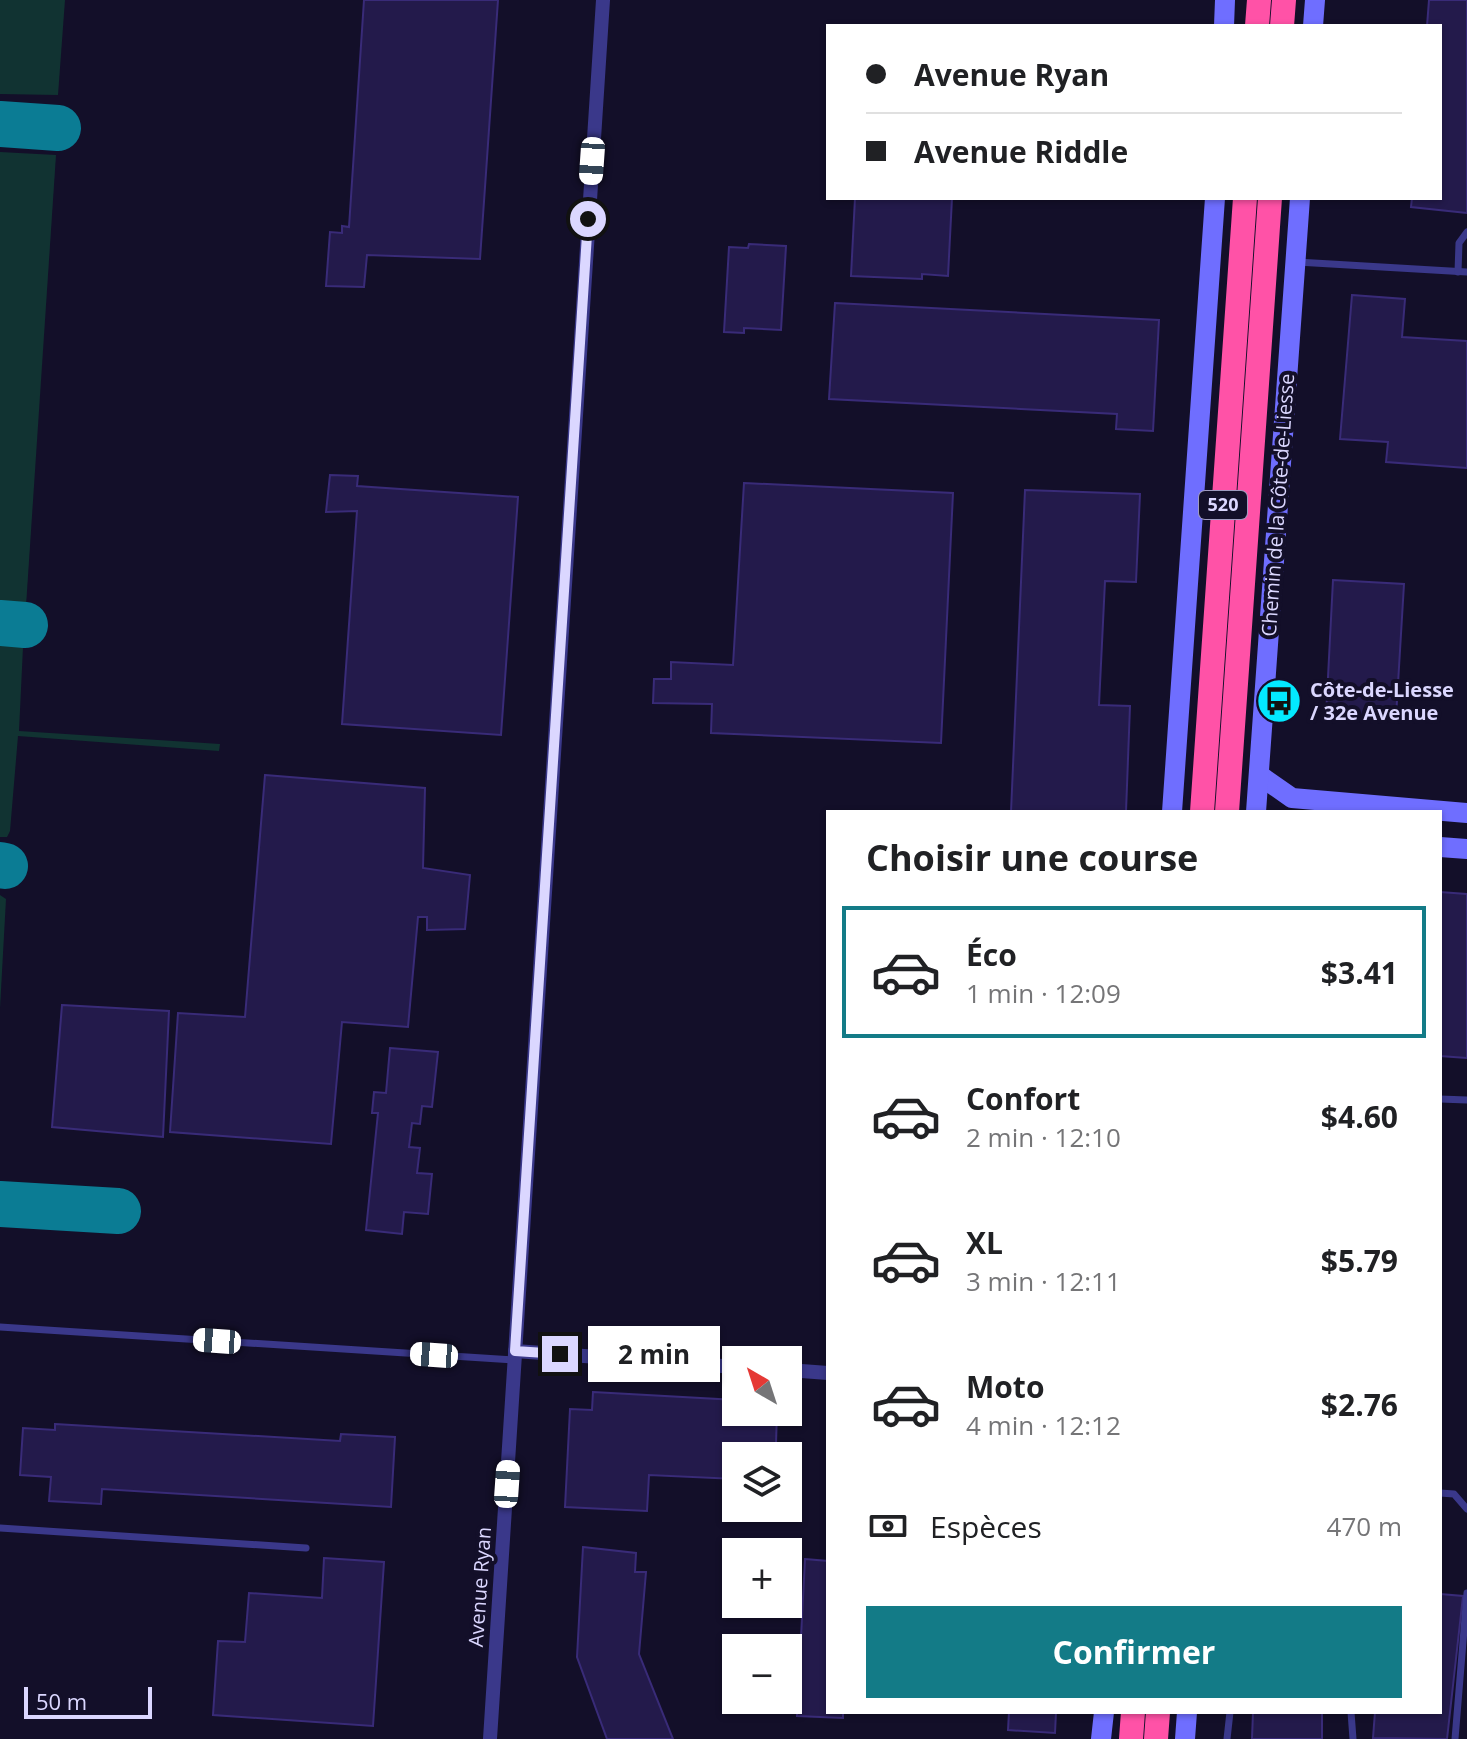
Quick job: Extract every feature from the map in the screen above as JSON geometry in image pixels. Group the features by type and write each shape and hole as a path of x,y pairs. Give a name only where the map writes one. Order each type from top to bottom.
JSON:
{"highway":[{"path":"1257,24 1259,0"},
{"path":"1282,24 1284,0"},
{"name":"520","path":"1202,810 1245,200"},
{"name":"520","path":"1227,810 1270,200"},
{"path":"1131,1739 1133,1714"},
{"path":"1156,1739 1158,1714"}],"main road":[{"path":"1224,24 1225,0"},
{"path":"1313,24 1315,0"},
{"path":"1172,810 1215,200"},
{"name":"Chemin de la Côte-de-Liesse","path":"1256,810 1300,200"},
{"path":"1259,775 1281,794 1303,800 1429,810"},
{"path":"1442,811 1467,813"},
{"path":"1442,847 1467,849"},
{"path":"1101,1739 1104,1714"},
{"path":"1185,1739 1187,1714"}],"street":[{"name":"Avenue Ryan","path":"490,1739 603,0"},
{"path":"514,1356 722,1366"},
{"path":"802,1371 826,1373"}],"lane":[{"path":"1295,262 1463,272 1459,243 1467,232"},
{"path":"1442,1099 1467,1100"},
{"path":"0,1327 514,1356"},
{"path":"1442,1493 1454,1494 1467,1509"},
{"path":"0,1528 306,1548"},
{"path":"1455,1739 1467,1593"},
{"path":"1227,1739 1230,1714"},
{"path":"1351,1714 1353,1739"}],"green space":[{"path":"0,0 65,0 58,95 0,94"},
{"path":"0,152 56,155 26,606 0,604"},
{"path":"0,643 23,647 19,731 220,744 219,751 18,736 10,831 7,837 0,837"},
{"path":"0,895 6,899 0,1008"}],"building":[{"path":"364,0 498,0 480,259 367,255 364,287 326,286 330,232 342,233 342,226 349,227"},
{"path":"1429,0 1467,0 1467,213 1411,207 1412,200 1442,200 1442,24 1427,24"},
{"path":"855,200 952,200 948,276 922,274 922,279 851,276"},
{"path":"749,244 786,246 781,330 744,328 744,333 724,332 729,247 748,248"},
{"path":"1352,295 1405,299 1402,337 1467,341 1467,468 1386,462 1388,442 1340,439"},
{"path":"835,303 1159,320 1153,431 1116,429 1117,414 829,399"},
{"path":"330,475 358,476 357,486 518,497 501,735 342,724 357,511 326,512"},
{"path":"744,483 953,493 941,743 711,733 712,704 653,703 654,679 671,679 671,662 733,665"},
{"path":"1025,490 1140,494 1136,582 1105,581 1099,705 1130,706 1126,810 1011,810"},
{"path":"1333,580 1404,584 1396,717 1326,716"},
{"path":"265,775 425,788 423,868 470,875 465,929 427,930 427,917 418,917 408,1027 342,1022 331,1144 170,1132 178,1013 245,1017"},
{"path":"1442,892 1467,894 1467,1058 1442,1056"},
{"path":"62,1005 169,1011 163,1137 52,1127"},
{"path":"390,1048 438,1052 432,1107 422,1106 420,1124 412,1123 409,1147 420,1148 417,1173 432,1174 428,1214 404,1212 402,1234 366,1230 378,1113 372,1113 374,1092 386,1093"},
{"path":"593,1392 722,1399 722,1426 777,1426 776,1442 722,1442 722,1478 649,1475 647,1511 565,1507 570,1409 592,1410"},
{"path":"55,1424 340,1441 341,1434 395,1437 391,1507 102,1489 101,1504 49,1501 51,1477 20,1475 23,1428 55,1430"},
{"path":"583,1547 636,1553 635,1572 646,1572 639,1654 673,1739 607,1739 577,1657"},
{"path":"324,1558 384,1562 373,1726 213,1715 218,1641 245,1642 249,1593 322,1598"},
{"path":"805,1559 826,1561 826,1714 843,1714 843,1718 797,1716 802,1714"},
{"path":"1442,1594 1463,1596 1447,1739 1373,1738 1375,1714 1442,1714"},
{"path":"1009,1714 1056,1714 1055,1733 1008,1730"},
{"path":"1253,1714 1322,1714 1322,1739 1252,1739"}],"taxiway":[{"path":"0,124 58,128"},
{"path":"0,623 25,625"},
{"path":"0,865 5,866"},
{"path":"0,1204 118,1211"}],"place":[{"name":"Côte-de-Liesse / 32e Avenue","path":"1279,701"}],"route":[{"path":"560,1354 515,1351 588,219"}]}
